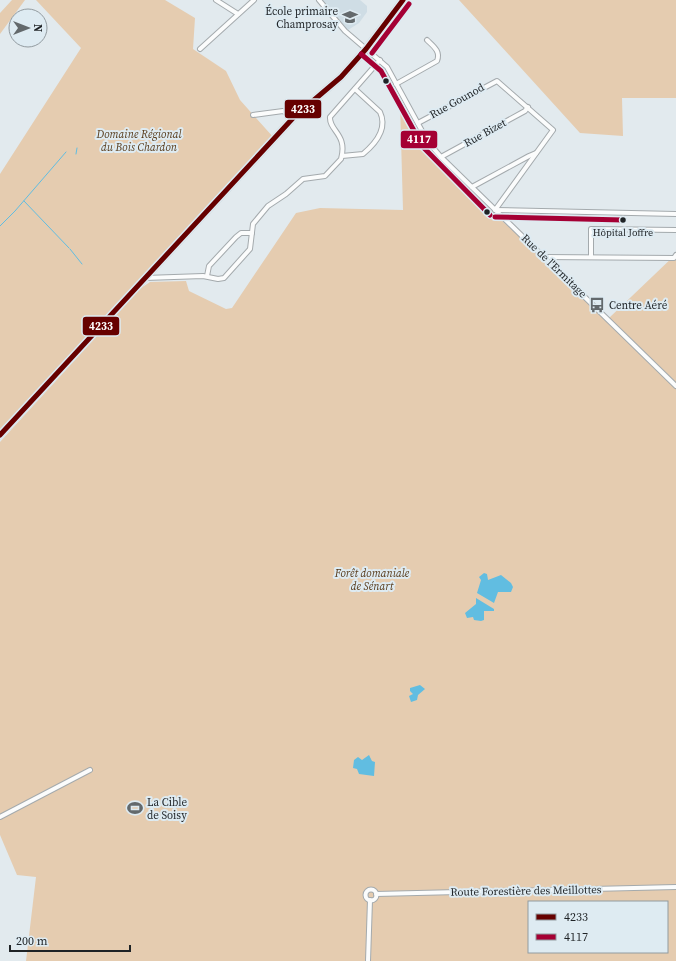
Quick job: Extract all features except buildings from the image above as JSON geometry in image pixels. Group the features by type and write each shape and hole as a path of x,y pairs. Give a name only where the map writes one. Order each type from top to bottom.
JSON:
{"main road":[{"path":"1,432 294,117 341,77 366,49 403,0"}],"street":[{"path":"216,0 238,14"},
{"path":"200,49 254,0"},
{"name":"Rue de l'Ermitage","path":"319,0 345,31 387,67 428,142 441,157 676,386"},
{"path":"396,84 437,61 437,49 427,40"},
{"path":"145,278 207,276 218,279 227,275 250,249 255,220 271,203 286,194 303,179 325,176 339,161 342,156 341,137 330,123 330,117 380,60"},
{"name":"Rue Gounod","path":"418,123 497,81 528,107"},
{"path":"342,156 362,154 381,132 382,115 354,89"},
{"path":"496,210 553,130 528,107"},
{"name":"Rue Bizet","path":"441,157 525,111 528,107"},
{"path":"253,115 283,111 294,117"},
{"path":"472,187 536,153"},
{"path":"496,210 676,214"},
{"path":"591,257 591,229 676,230"},
{"path":"207,276 209,266 236,237 241,234 252,233"},
{"path":"544,257 675,256"},
{"path":"0,817 90,770"},
{"name":"Route Forestière des Meillottes","path":"376,894 676,887"},
{"path":"373,890 376,894 374,899 370,900 365,896 367,891 373,890"},
{"path":"368,961 370,900"}],"shaded area":[{"name":"École primaire Champrosay","path":"322,0 360,0 367,6 367,12 359,23 348,30"}],"green space":[{"path":"12,0 25,0 19,8 8,8 8,23 0,34 0,13"},
{"name":"Domaine Régional du Bois Chardon","path":"36,0 165,0 195,18 193,49 226,71 240,100 274,138 3,432 0,428 0,174 81,48 48,13 48,8 44,8"},
{"path":"459,0 676,0 676,98 622,98 623,136 580,133"},
{"name":"Forêt domaniale de Sénart","path":"400,103 420,146 609,318 676,254 676,961 26,961 36,877 17,875 0,835 0,442 141,288 150,282 186,281 189,291 226,309 232,308 296,213 320,208 403,210"}],"water":[{"path":"484,573 487,574 488,580 501,575 511,583 513,587 511,592 498,592 494,603 477,593 481,580 479,577"},
{"path":"476,598 494,609 494,611 484,611 484,620 481,621 474,620 473,617 467,618 465,613 476,604"},
{"path":"420,685 425,689 418,695 417,700 411,702 409,696 413,694 410,691 410,688"},
{"path":"369,755 372,761 375,762 374,776 359,774 357,769 353,768 354,760 358,757 362,760"}],"waterway":[{"path":"76,154 77,148"},
{"path":"0,226 15,211 66,152"},
{"path":"24,201 69,248"},
{"path":"70,249 82,264"}],"transit line":[{"name":"4233","path":"0,435 294,117 341,77 366,49 403,0"},
{"name":"4117","path":"372,53 409,4"},
{"name":"4117","path":"361,54 381,71 423,147 490,215"},
{"name":"4117","path":"495,217 623,220"}],"place":[{"name":"École primaire Champrosay","path":"350,17"},
{"name":"Hôpital Joffre","path":"623,220"},
{"name":"Centre Aéré","path":"597,305"},
{"name":"La Cible de Soisy","path":"135,808"}]}
